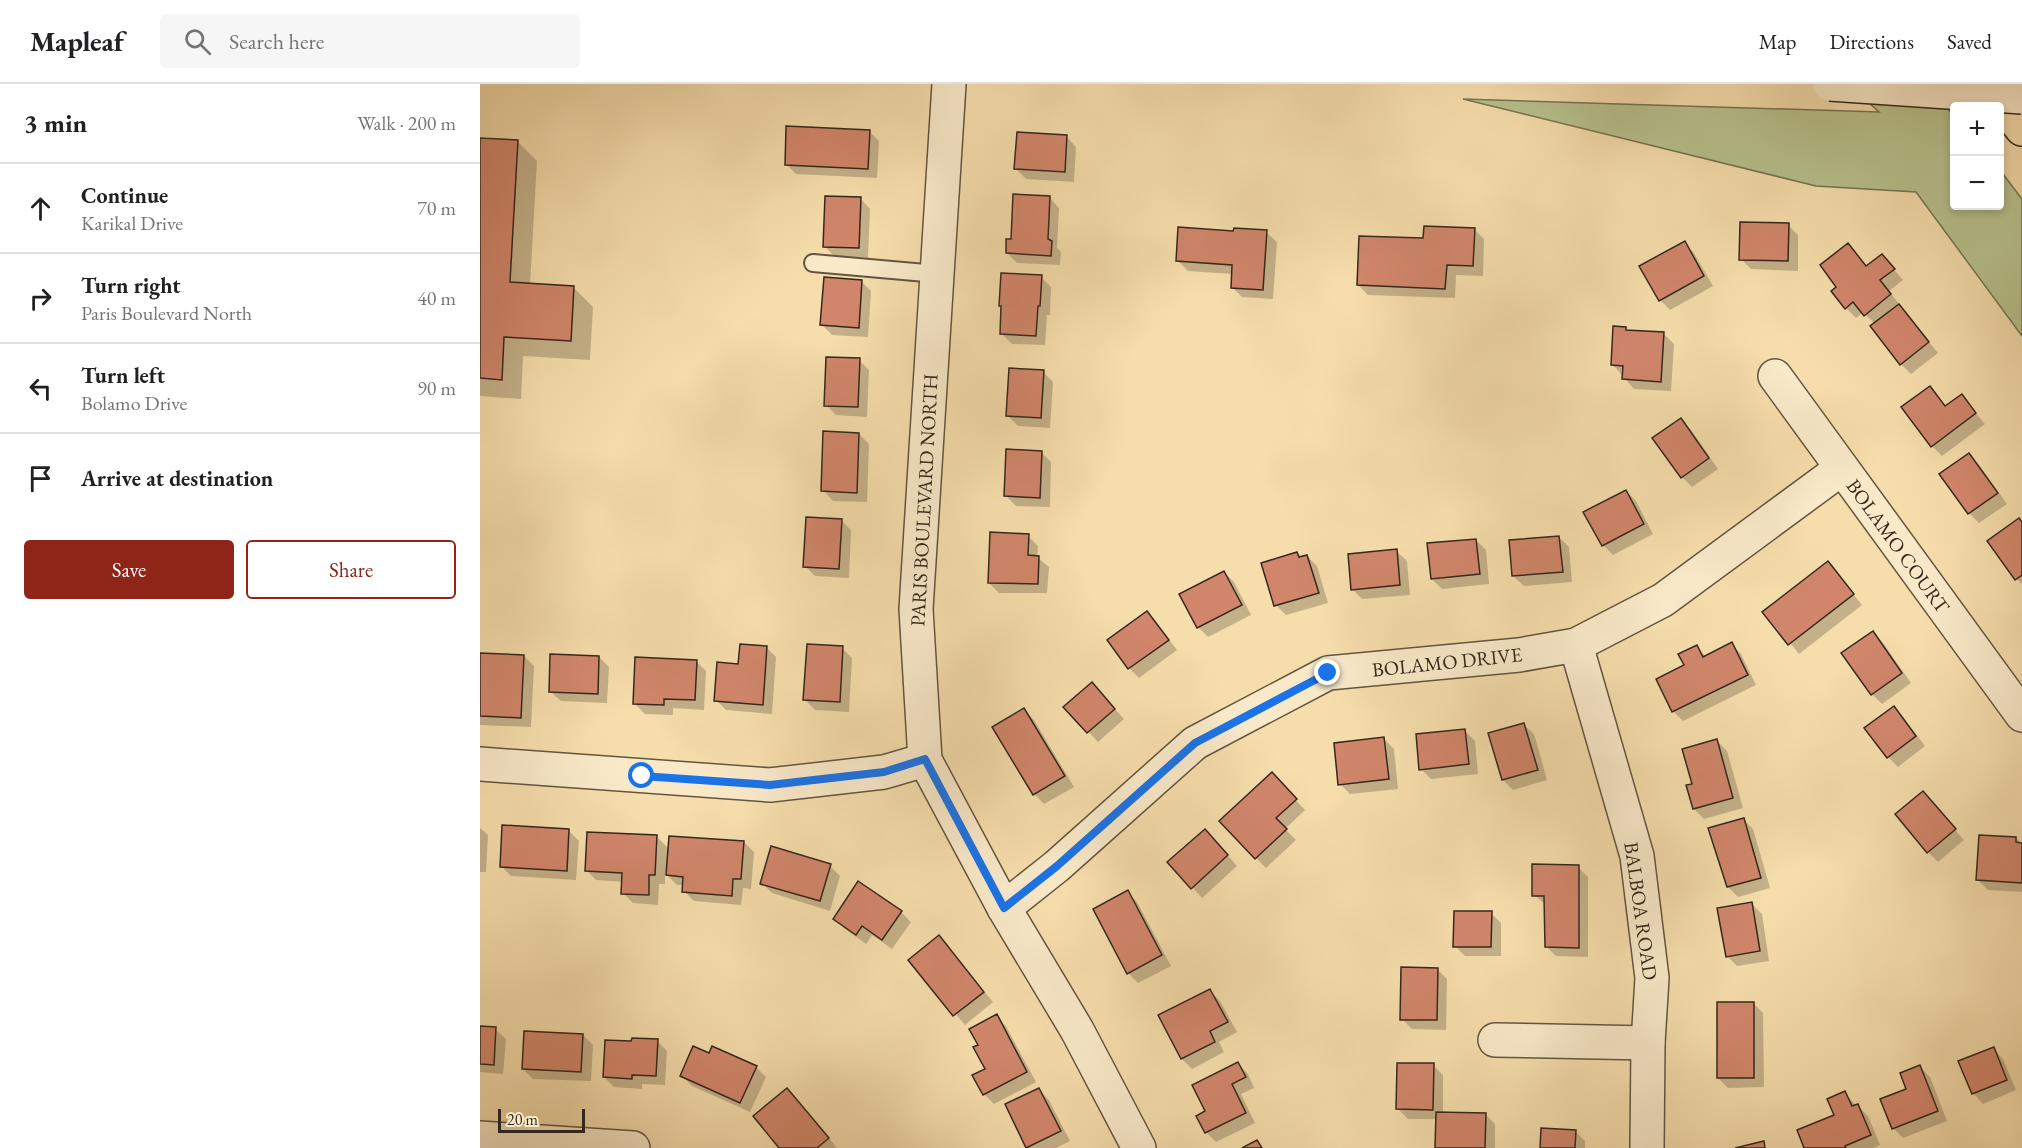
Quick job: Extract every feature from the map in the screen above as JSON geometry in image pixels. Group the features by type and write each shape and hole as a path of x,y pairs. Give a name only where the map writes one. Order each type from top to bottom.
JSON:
{"highway":[{"path":"1986,84 2022,129"}],"street":[{"name":"PARIS BOULEVARD NORTH","path":"949,84 915,609 925,759 1004,908 1077,1030 1139,1148"},
{"path":"1830,84 2022,97"},
{"name":"BOLAMO COURT","path":"1775,376 2022,715"},
{"name":"BOLAMO DRIVE","path":"1004,908 1057,866 1195,743 1328,673 1519,655 1576,645 1664,600 1841,469"},
{"name":"BALBOA ROAD","path":"1576,645 1637,856 1652,978 1648,1043 1647,1148"},
{"path":"480,764 770,785 884,772 925,759"},
{"path":"1495,1040 1648,1043"},
{"path":"480,1138 633,1148"}],"lane":[{"path":"813,263 937,274"}],"green space":[{"path":"1848,84 1926,84 1950,111 1950,210 2004,210 2004,175 2022,199 2022,336 1916,192 1816,186 1463,99 1879,112"}],"building":[{"path":"786,126 870,130 868,169 785,165"},
{"path":"1017,132 1067,135 1065,172 1014,169"},
{"path":"480,138 518,140 510,282 574,286 571,341 504,337 502,380 480,378"},
{"path":"1013,194 1050,196 1048,239 1052,241 1051,256 1006,253 1006,239 1011,239"},
{"path":"825,196 861,197 859,248 823,247"},
{"path":"1740,222 1789,223 1788,261 1739,260"},
{"path":"1424,226 1475,228 1473,266 1447,265 1445,289 1357,285 1359,236 1423,238"},
{"path":"1178,227 1233,231 1234,228 1267,230 1263,290 1231,288 1232,265 1176,261"},
{"path":"1685,241 1704,276 1659,301 1639,266"},
{"path":"1848,243 1866,266 1882,254 1895,269 1880,280 1891,294 1864,316 1853,302 1845,309 1831,291 1836,287 1820,265"},
{"path":"1001,273 1042,275 1036,336 1000,334"},
{"path":"824,277 862,280 859,328 820,325"},
{"path":"1899,304 1929,342 1900,365 1870,326"},
{"path":"1613,326 1626,327 1626,330 1664,332 1661,382 1622,379 1623,366 1611,365"},
{"path":"826,357 860,358 858,407 824,406"},
{"path":"1009,368 1044,370 1041,418 1006,416"},
{"path":"1930,386 1945,406 1962,394 1976,413 1931,447 1901,407"},
{"path":"1681,418 1709,458 1681,478 1652,438"},
{"path":"823,431 859,433 857,493 821,491"},
{"path":"1006,449 1042,451 1040,498 1004,496"},
{"path":"1969,453 1998,493 1968,514 1939,474"},
{"path":"1626,490 1644,524 1602,546 1583,512"},
{"path":"806,517 842,519 839,569 803,567"},
{"path":"2019,518 2022,522 2022,575 2015,580 1987,541"},
{"path":"990,532 1029,534 1028,555 1039,556 1038,584 988,583"},
{"path":"1559,536 1563,572 1512,576 1509,540"},
{"path":"1476,539 1480,574 1431,579 1427,543"},
{"path":"1397,549 1400,585 1351,590 1348,554"},
{"path":"1297,552 1299,557 1307,555 1319,593 1274,606 1261,563"},
{"path":"1828,561 1854,594 1788,645 1762,612"},
{"path":"1224,571 1242,605 1197,628 1179,594"},
{"path":"1147,611 1169,640 1128,669 1107,640"},
{"path":"1873,631 1902,673 1871,695 1841,653"},
{"path":"1732,642 1748,675 1672,712 1656,679 1684,665 1678,654 1697,645 1703,657"},
{"path":"740,644 767,646 763,705 714,701 717,662 738,664"},
{"path":"807,644 843,646 840,702 803,700"},
{"path":"480,653 524,655 521,718 480,716"},
{"path":"550,654 599,656 598,694 549,692"},
{"path":"635,657 697,660 695,700 664,699 664,705 633,704"},
{"path":"1092,682 1115,709 1087,733 1063,707"},
{"path":"1894,706 1916,736 1887,758 1864,728"},
{"path":"1024,708 1065,776 1033,795 992,727"},
{"path":"1524,723 1538,770 1502,780 1488,733"},
{"path":"1465,729 1469,764 1419,770 1416,734"},
{"path":"1384,737 1389,779 1338,785 1334,743"},
{"path":"1717,739 1733,798 1693,809 1686,785 1692,784 1682,749"},
{"path":"1272,772 1297,799 1276,818 1287,829 1255,859 1219,821"},
{"path":"1923,791 1956,829 1927,853 1895,814"},
{"path":"1744,818 1761,878 1727,887 1708,828"},
{"path":"502,825 569,829 567,871 500,867"},
{"path":"1205,829 1228,855 1191,889 1167,862"},
{"path":"587,832 657,835 655,875 649,875 649,895 621,894 622,873 585,871"},
{"path":"1979,835 2016,837 2016,842 2022,843 2022,883 1976,880"},
{"path":"669,836 744,841 741,879 733,879 732,896 682,892 683,877 666,875"},
{"path":"771,846 831,864 820,901 760,884"},
{"path":"1532,864 1579,865 1579,948 1545,947 1544,896 1532,896"},
{"path":"858,881 902,911 882,940 862,926 856,935 833,919"},
{"path":"1128,890 1162,955 1127,974 1093,909"},
{"path":"1752,902 1760,951 1726,957 1717,908"},
{"path":"1454,911 1492,911 1491,947 1453,947"},
{"path":"939,935 984,992 953,1016 908,960"},
{"path":"1401,967 1438,968 1437,1020 1400,1020"},
{"path":"1210,989 1228,1022 1210,1031 1215,1042 1181,1059 1158,1015"},
{"path":"1717,1002 1754,1002 1754,1078 1717,1078"},
{"path":"997,1014 1027,1072 983,1095 972,1075 985,1069 973,1047 978,1045 969,1029"},
{"path":"480,1026 496,1027 494,1065 480,1064"},
{"path":"524,1031 583,1034 581,1072 522,1069"},
{"path":"632,1038 658,1039 656,1076 632,1075 632,1079 603,1077 605,1040 631,1041"},
{"path":"693,1046 709,1053 712,1046 757,1066 740,1103 680,1076"},
{"path":"1994,1047 2007,1080 1972,1094 1958,1061"},
{"path":"1238,1062 1246,1077 1232,1084 1246,1113 1205,1133 1196,1116 1205,1111 1192,1085"},
{"path":"1397,1063 1434,1063 1433,1110 1396,1109"},
{"path":"1920,1065 1938,1111 1892,1129 1880,1099 1906,1089 1900,1073"},
{"path":"787,1088 829,1138 817,1148 779,1148 753,1116"},
{"path":"1039,1088 1061,1131 1026,1148 1005,1104"},
{"path":"1845,1091 1852,1106 1858,1104 1871,1135 1845,1146 1846,1148 1804,1148 1797,1130 1834,1115 1827,1099"},
{"path":"1436,1112 1486,1113 1485,1148 1435,1148"},
{"path":"1541,1128 1576,1130 1575,1148 1540,1148"},
{"path":"1257,1140 1262,1148 1242,1148"},
{"path":"1764,1141 1765,1148 1735,1148"}],"route":[{"path":"642,776 770,785 884,772 925,759 1004,908 1057,866 1195,743 1328,673"}]}
